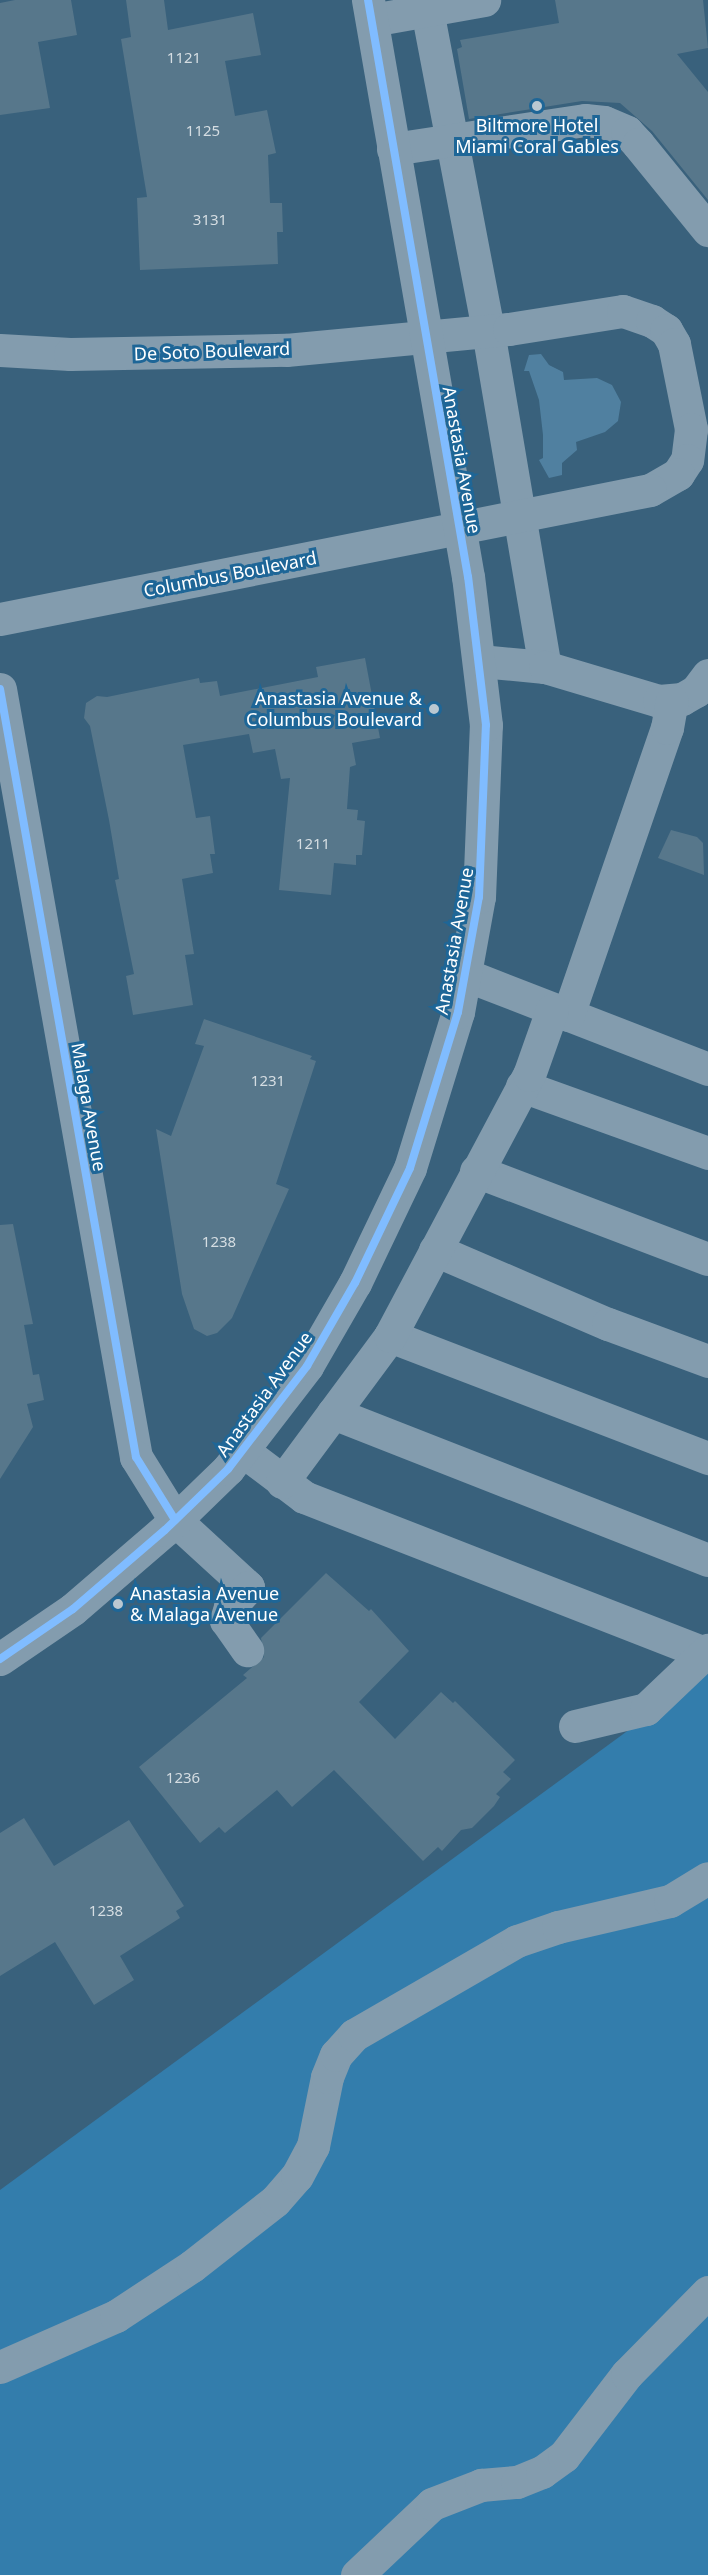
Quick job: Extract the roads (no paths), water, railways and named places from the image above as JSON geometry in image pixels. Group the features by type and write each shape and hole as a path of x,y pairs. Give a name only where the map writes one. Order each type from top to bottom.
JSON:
{"street":[{"path":"370,10 427,10 484,0"},
{"name":"Anastasia Avenue","path":"0,1659 82,1601 175,1521 243,1451 312,1358 393,1206 437,1090 466,975 479,897 486,806 486,725 480,661 370,10"},
{"path":"427,10 488,331 545,667"},
{"path":"393,149 452,142 585,120 615,126 638,144 708,230"},
{"name":"Columbus Boulevard","path":"0,619 519,514 650,490 678,474 687,460 691,429 679,356 666,330 652,321 623,311 488,331"},
{"name":"De Soto Boulevard","path":"0,350 70,354 237,353 488,331"},
{"path":"480,661 545,667 646,699 672,701 696,691 708,675"},
{"name":"Malaga Avenue","path":"0,689 136,1457 175,1521 248,1587 230,1607 226,1620 247,1650"},
{"path":"282,1482 390,1336 560,1012 641,804 672,701"},
{"path":"466,975 708,1069"},
{"path":"522,1086 708,1153"},
{"path":"476,1171 708,1258"},
{"path":"435,1250 608,1324 708,1360"},
{"path":"390,1336 708,1458"},
{"path":"333,1413 708,1560"},
{"path":"243,1451 304,1497 706,1651 646,1708 575,1726"},
{"path":"0,2367 116,2316 192,2266 275,2201 297,2176 313,2146 327,2077 336,2055 354,2035 517,1941 558,1927 670,1901 708,1878"},
{"path":"357,2575 432,2504 481,2485 517,2482 542,2472 564,2456 627,2374 708,2292"}],"place":[{"name":"Biltmore Hotel Miami Coral Gables","path":"537,106"},
{"name":"Anastasia Avenue & Columbus Boulevard","path":"434,709"},
{"name":"Anastasia Avenue & Malaga Avenue","path":"118,1604"}]}
